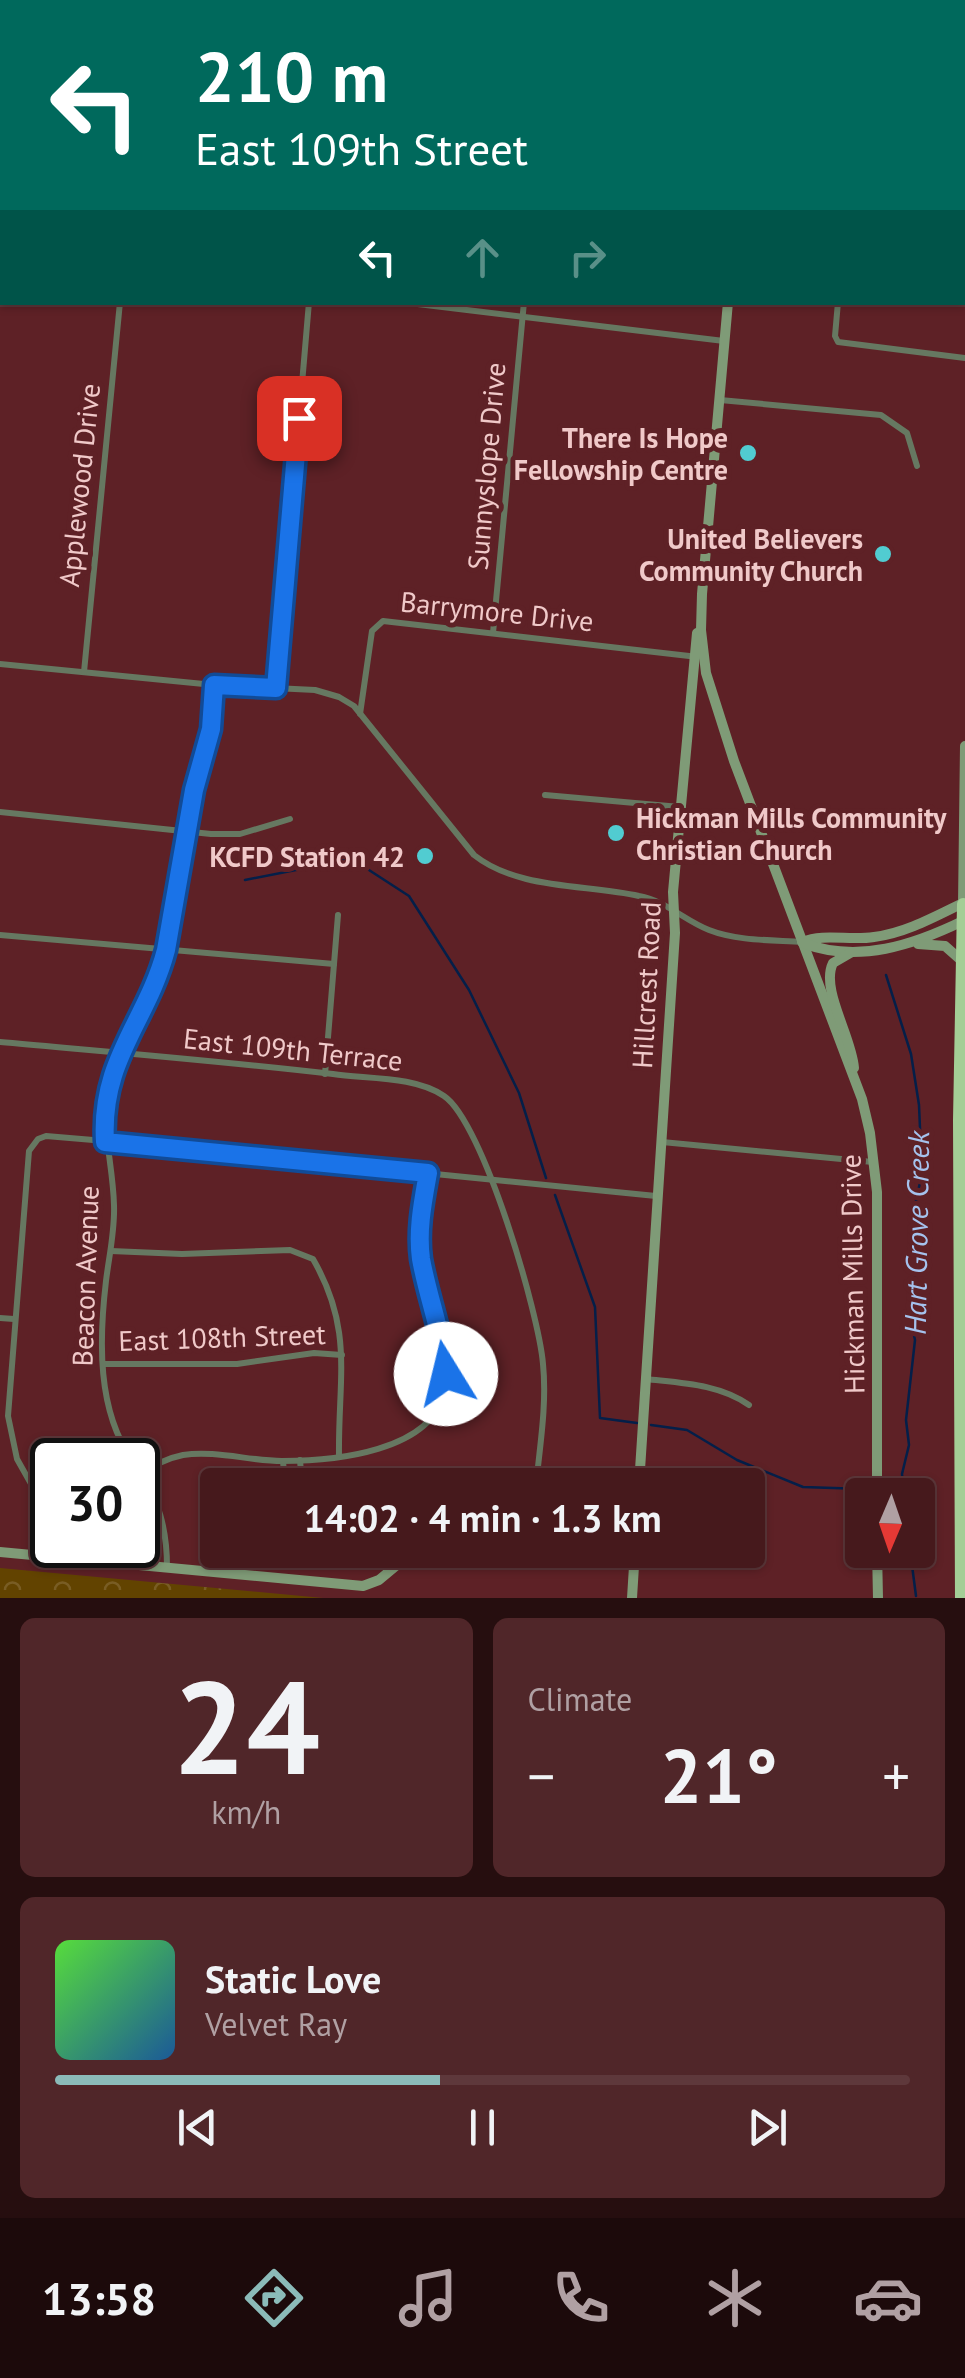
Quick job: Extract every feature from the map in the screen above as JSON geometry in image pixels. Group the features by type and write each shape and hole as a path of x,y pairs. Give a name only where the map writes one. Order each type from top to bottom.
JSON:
{"highway":[{"path":"961,1598 958,1120 964,1032 964,903"},
{"path":"961,1286 965,1267"}],"street":[{"name":"Applewood Drive","path":"84,672 120,305"},
{"path":"276,688 308,305"},
{"path":"424,305 724,342"},
{"name":"Sunnyslope Drive","path":"493,633 524,305"},
{"path":"728,305 719,400 881,414 907,434 917,466"},
{"path":"838,305 838,342 965,358"},
{"name":"Hillcrest Road","path":"640,1468 681,808 699,657 719,400"},
{"name":"Barrymore Drive","path":"360,714 372,630 383,621 699,657"},
{"name":"Hickman Mills Drive","path":"699,657 870,1133 874,1162 877,1478"},
{"path":"0,664 338,696 360,714 487,866 543,881 638,895 674,909 714,932 855,951 912,944 945,946 962,961"},
{"name":"Beacon Avenue","path":"120,1438 111,1420 104,1364 104,1310 114,1200 105,1142 106,1098 119,1053 161,972 211,729 214,685"},
{"path":"802,942 816,936 854,940 879,937 964,903 965,746"},
{"path":"545,795 681,808"},
{"path":"0,812 187,834 240,834 290,819"},
{"path":"325,1074 338,915"},
{"path":"912,944 964,921"},
{"path":"0,935 334,964"},
{"path":"854,1080 851,1044 828,979 834,963 855,951"},
{"name":"East 109th Terrace","path":"0,1042 428,1088 455,1106 466,1119 490,1179"},
{"path":"30,1483 17,1460 7,1398 29,1150 46,1136 656,1196"},
{"path":"660,1142 874,1162"},
{"path":"160,1462 192,1454 300,1460 394,1445 436,1416 446,1374 420,1246 420,1217 428,1173"},
{"path":"490,1179 513,1238 543,1359 544,1407 538,1468"},
{"path":"111,1251 200,1254 290,1250 313,1259 334,1299 342,1354 339,1454"},
{"path":"0,1318 14,1319"},
{"name":"East 108th Street","path":"104,1364 237,1364 314,1353 342,1354"},
{"path":"646,1379 707,1387 738,1397 748,1405"},
{"path":"300,1460 301,1468"},
{"path":"283,1461 284,1468"},
{"path":"160,1512 166,1568"},
{"path":"0,1552 30,1551"},
{"path":"160,1567 363,1586 394,1568"},
{"path":"632,1598 634,1568"},
{"path":"877,1568 878,1598"}],"green space":[{"path":"0,1568 323,1598 0,1598"}],"waterway":[{"path":"245,880 352,859 409,896 469,990 519,1093 546,1178"},
{"name":"Hart Grove Creek","path":"886,975 911,1054 919,1105 922,1175 916,1199 918,1233 910,1258 916,1284 910,1317 915,1340 906,1420 909,1445 902,1478"},
{"path":"555,1195 595,1307 600,1418 637,1423"},
{"path":"651,1425 687,1430 737,1460 803,1487 845,1488"},
{"name":"Hart Grove Creek","path":"912,1568 916,1596"}],"place":[{"name":"There Is Hope Fellowship Centre","path":"748,453"},
{"name":"United Believers Community Church","path":"883,554"},
{"name":"Hickman Mills Community Christian Church","path":"616,833"},
{"name":"KCFD Station 42","path":"425,856"}],"route":[{"path":"299,418 276,688 214,685 211,729 194,790 161,972 111,1076 105,1142 428,1173 420,1217 420,1246 446,1374"}]}
